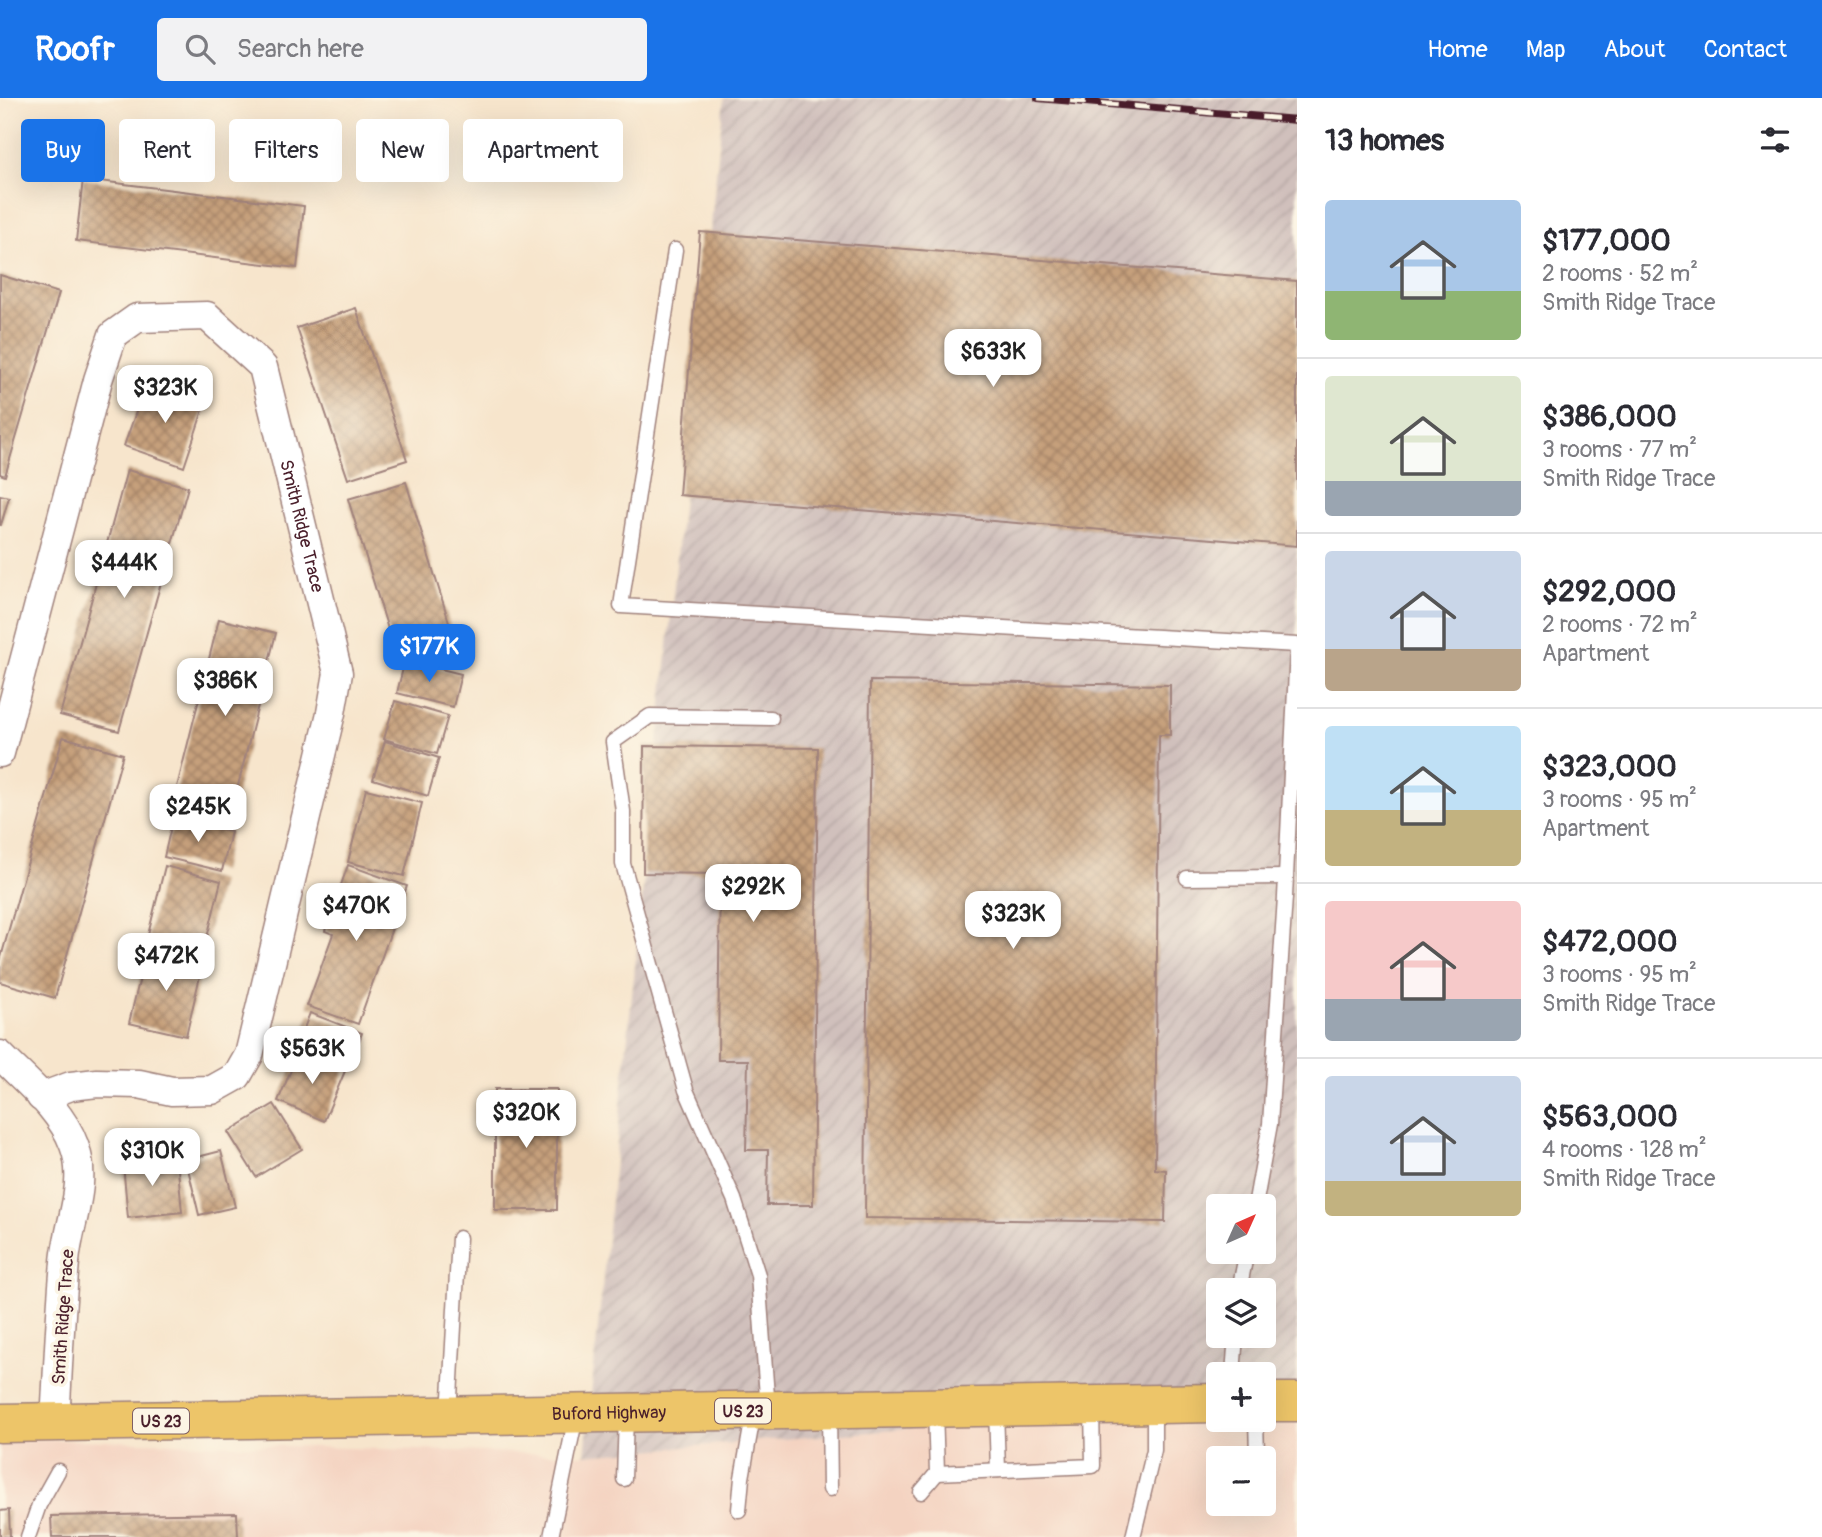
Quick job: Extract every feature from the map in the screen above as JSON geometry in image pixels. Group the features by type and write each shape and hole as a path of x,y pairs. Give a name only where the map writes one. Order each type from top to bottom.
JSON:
{"main road":[{"path":"1276,1402 1297,1402"},
{"name":"Buford Highway","path":"0,1423 1206,1403"}],"street":[{"name":"Smith Ridge Trace","path":"0,752 98,380 113,335 137,318 207,316 263,367 338,673 331,713 249,1055 237,1076 212,1090 172,1091 139,1084 97,1083 71,1086 41,1097"},
{"name":"Smith Ridge Trace","path":"0,1055 61,1118 75,1147 79,1173 76,1205 65,1258 55,1423"}],"lane":[{"path":"675,250 621,606 1297,647 1286,877 1291,898 1270,1124 1257,1194"},
{"path":"739,1510 742,1478 761,1411 758,1276 734,1199 687,1090 623,864 623,811 613,742 650,716 771,718"},
{"path":"1187,878 1286,877"},
{"path":"449,1416 453,1306 459,1238"},
{"path":"1133,1537 1154,1450 1153,1404"},
{"path":"937,1473 1093,1466 1092,1405"},
{"path":"996,1407 998,1471"},
{"path":"921,1492 937,1473 935,1408"},
{"path":"828,1410 830,1489"},
{"path":"624,1479 626,1413"},
{"path":"551,1537 576,1414"},
{"path":"28,1537 39,1505 58,1471"}],"shaded area":[{"path":"724,98 1297,98 1297,1400 1276,1401 1276,1362 1206,1362 1206,1405 585,1455"},
{"path":"1297,1400 1297,1537 0,1537 0,1438 585,1455 1206,1405 1206,1432 1276,1432 1276,1412"}],"building":[{"path":"83,182 105,182 304,206 297,268 76,241"},
{"path":"700,232 1297,281 1297,546 679,495"},
{"path":"0,275 59,293 5,476 0,474"},
{"path":"356,308 407,460 348,479 297,328"},
{"path":"146,384 205,404 184,467 124,446"},
{"path":"127,470 188,487 119,731 60,715"},
{"path":"406,482 453,635 395,652 348,499"},
{"path":"0,495 9,497 1,525 0,525"},
{"path":"219,619 276,633 230,818 173,803"},
{"path":"405,660 461,674 453,707 397,693"},
{"path":"870,681 1170,685 1170,735 1159,735 1155,1169 1166,1170 1165,1222 865,1218"},
{"path":"395,701 448,716 437,754 384,739"},
{"path":"63,737 123,754 55,998 0,982 0,961"},
{"path":"385,741 439,758 428,796 373,779"},
{"path":"644,746 818,748 813,1205 767,1205 768,1150 746,1150 748,1060 718,1060 720,874 643,873"},
{"path":"366,789 422,803 404,876 348,862"},
{"path":"173,818 231,832 222,871 164,857"},
{"path":"348,865 407,886 358,1024 307,1006 333,934 325,931"},
{"path":"165,866 221,881 203,954 147,939"},
{"path":"147,949 203,963 186,1036 129,1023"},
{"path":"310,1013 362,1033 350,1066 297,1046"},
{"path":"299,1051 345,1071 324,1121 278,1101"},
{"path":"495,1089 557,1089 557,1210 495,1210"},
{"path":"274,1104 302,1149 256,1177 228,1132"},
{"path":"221,1151 235,1207 199,1215 186,1160"},
{"path":"177,1159 182,1212 128,1218 123,1164"},
{"path":"9,1510 10,1537 0,1537 0,1511"},
{"path":"237,1513 238,1537 52,1537 51,1516"}],"railway":[{"path":"1038,98 1297,120"}]}
